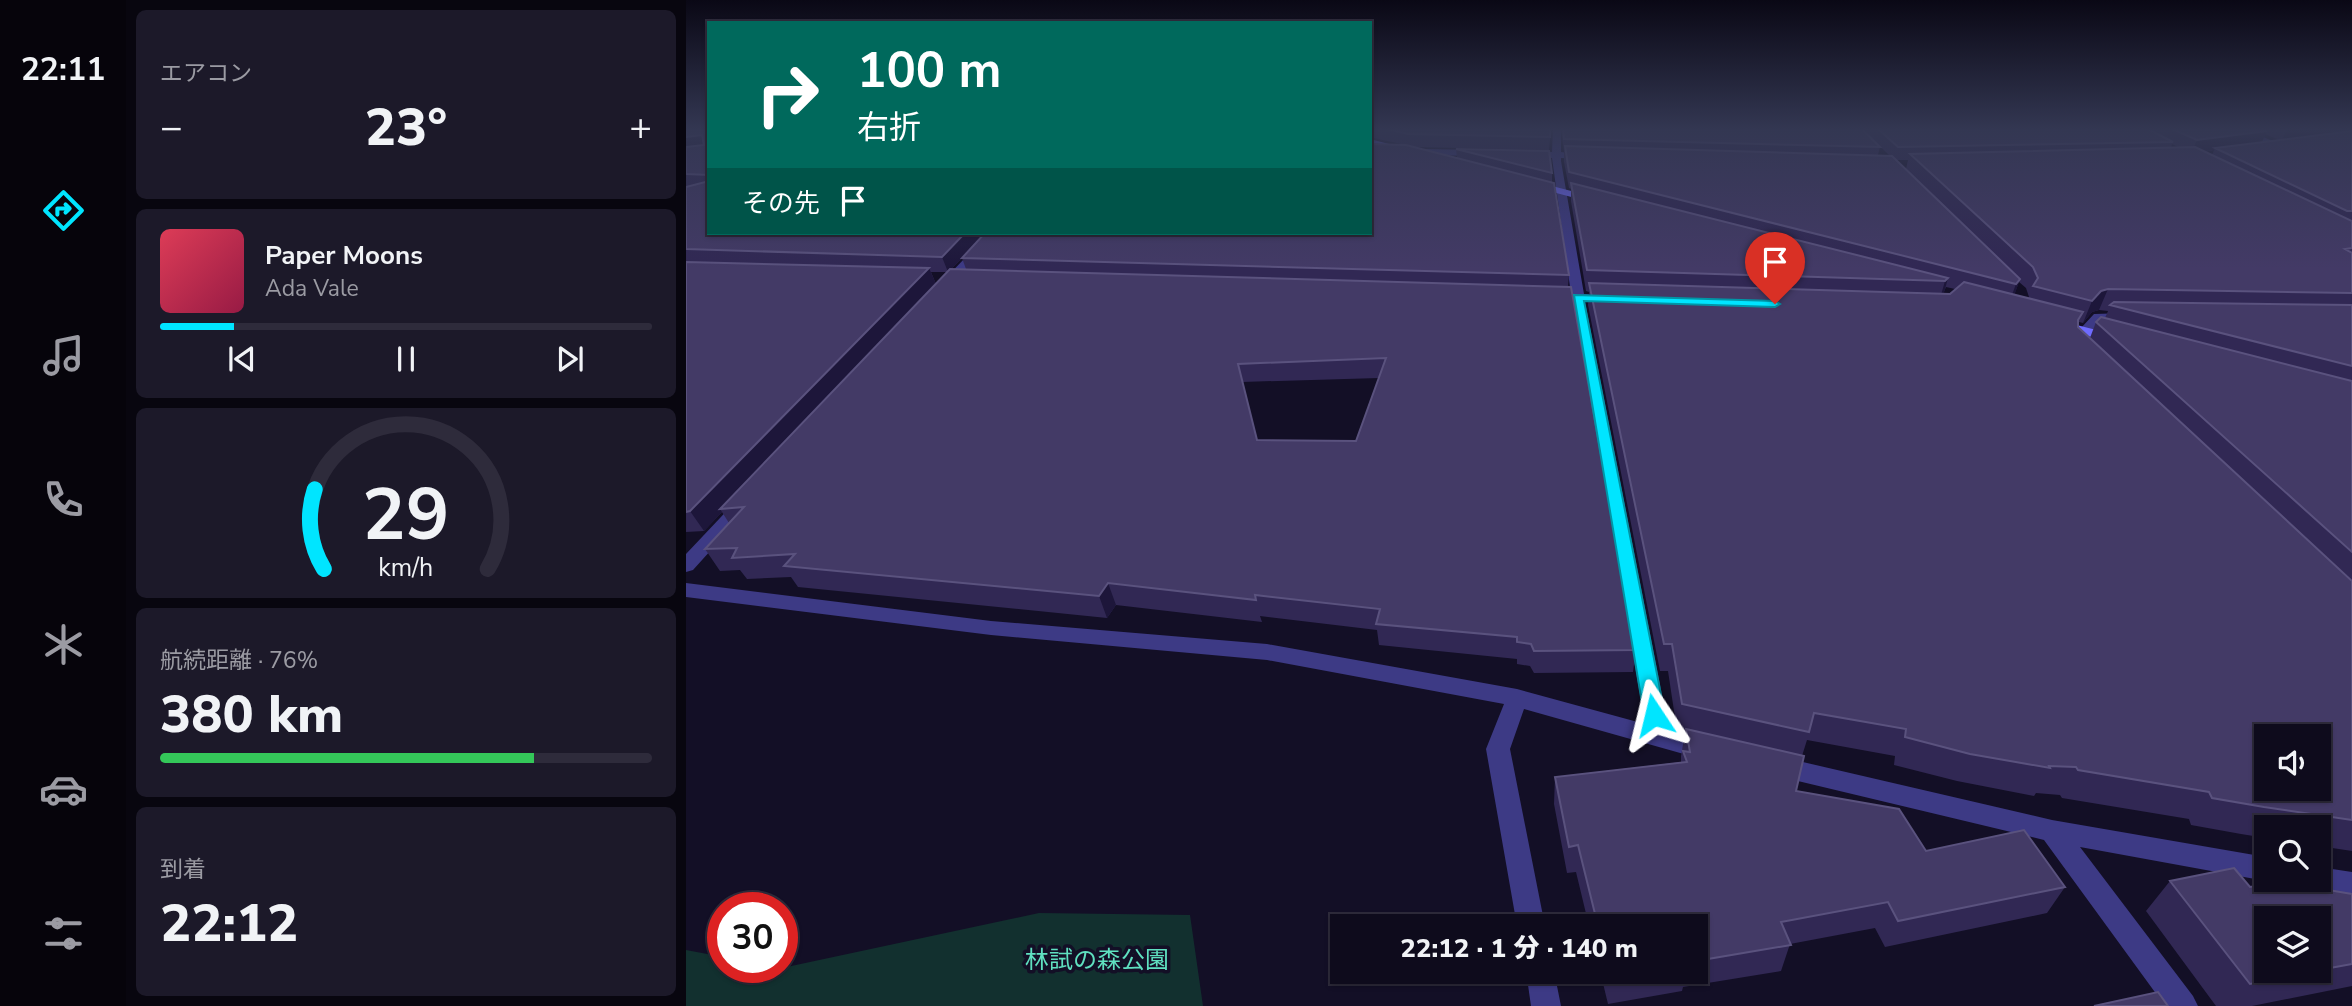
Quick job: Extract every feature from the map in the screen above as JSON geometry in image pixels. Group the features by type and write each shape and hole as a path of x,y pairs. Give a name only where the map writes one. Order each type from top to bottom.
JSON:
{"main road":[{"path":"1516,180 1602,202"},
{"path":"2052,322 2126,342"}],"street":[{"path":"1560,175 1578,298 1659,739"},
{"path":"936,296 993,235"},
{"path":"1536,296 1630,299"},
{"path":"2095,363 2076,345 2099,317 2138,317"},
{"path":"686,566 756,490"},
{"path":"686,590 991,628 1267,652 1517,698 1659,739 1726,755"},
{"path":"1517,698 1498,749 1529,914"},
{"path":"1754,761 2052,831 2254,867"},
{"path":"2052,831 2183,1006"},
{"path":"2331,881 2352,885"},
{"path":"1542,984 1546,1006"}],"green space":[{"name":"林試の森公園","path":"1039,913 1190,915 1203,1006 686,1006 686,950 707,954 707,983 798,983 798,965"}],"building":[{"path":"1372,175 1523,175 1554,183 1569,275 962,258 983,235 1372,235"},
{"path":"1581,175 1912,175 2020,279 2016,284"},
{"path":"1933,175 2254,175 2352,221 2352,248 2345,249 2352,253 2352,293 2108,289 2101,291 2092,301 2033,286 2038,278 2033,267"},
{"path":"2271,175 2352,175 2352,211"},
{"path":"707,182 707,235 963,235 942,257 686,249 686,187"},
{"path":"1571,183 1948,278 1945,281 1587,270"},
{"path":"686,262 929,268 690,511 686,512"},
{"path":"950,269 1571,287 1636,650 1534,651 1531,644 1517,642 1517,637 1376,624 1380,609 1255,595 1256,600 1108,583 1099,596 784,566 795,554 732,558 737,548 705,549 744,507 720,509","holes":["1386,358 1356,441 1257,440 1238,364"]},
{"path":"1964,282 2083,312 2078,320 2078,327 2352,581 2352,820 2212,798 2209,792 2078,770 2076,767 2049,766 2050,768 1970,754 1905,737 1906,729 1814,713 1809,732 1682,704 1672,644 1664,644 1589,283 1950,294"},
{"path":"2114,302 2352,305 2352,366 2110,305"},
{"path":"2101,317 2352,381 2352,552 2096,322"},
{"path":"1686,729 1804,756 1796,791 1899,809 1926,851 2024,830 2065,887 1898,921 1888,902 1781,922 1791,945 1708,959 1708,914 1595,914 1578,845 1569,847 1555,777 1687,762 1683,751 1690,752"},
{"path":"2234,868 2250,887 2254,886 2254,892 2331,890 2352,894 2352,964 2331,968 2331,906 2254,906 2255,983 2250,984 2170,881"},
{"path":"2158,992 2168,1006 2094,1006"}],"route":[{"path":"1654,715 1604,427 1578,298 1775,304"}]}
